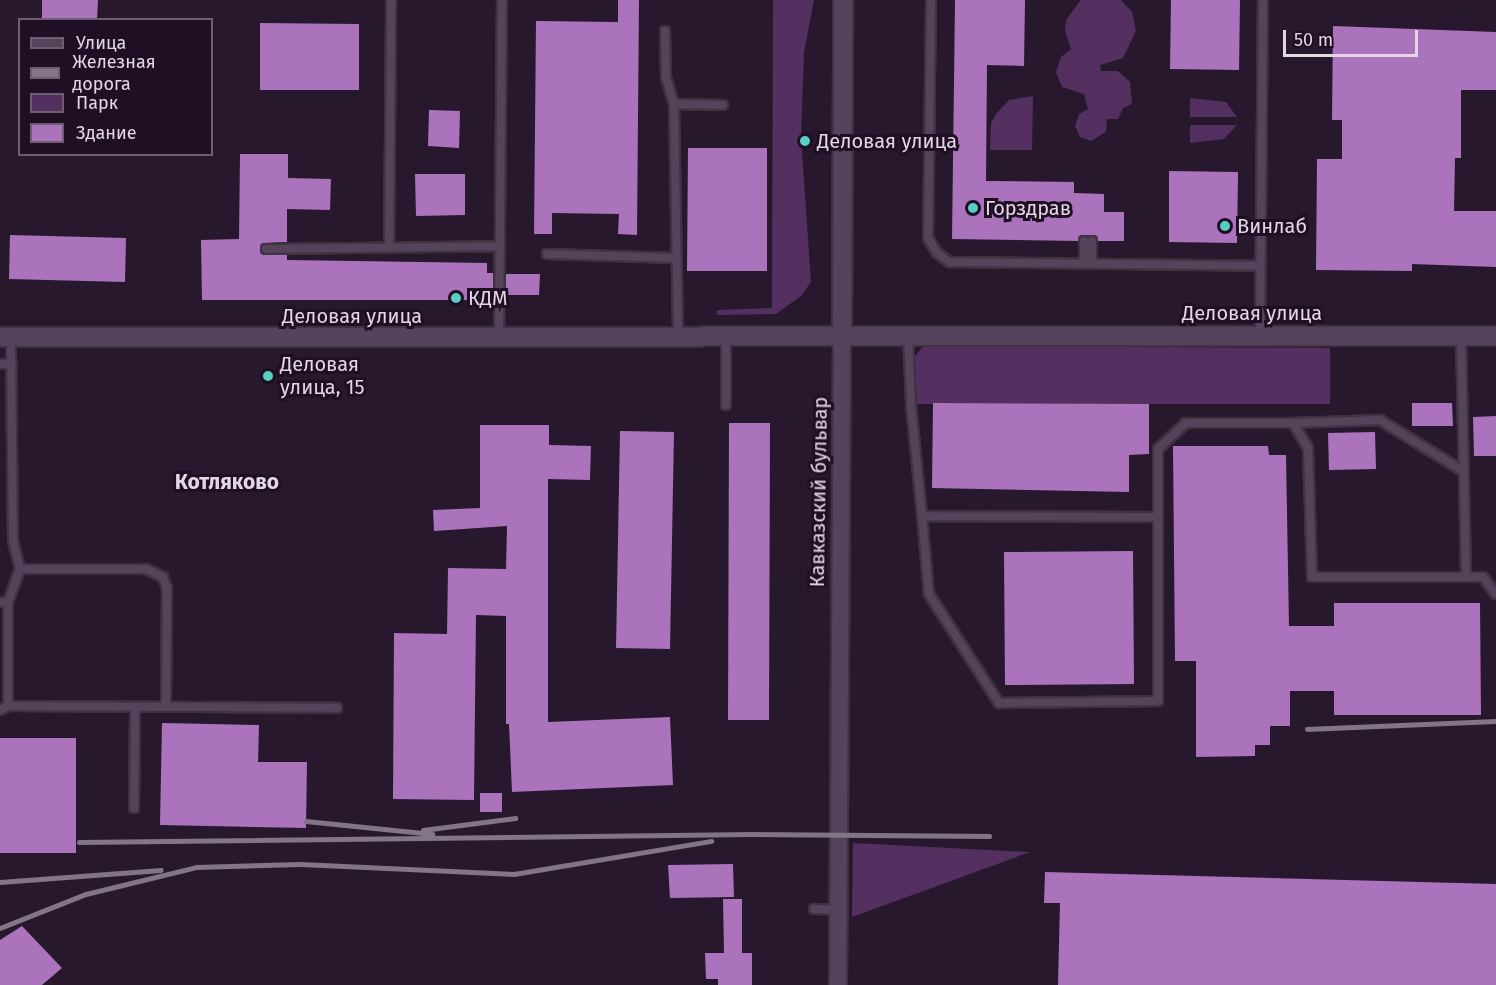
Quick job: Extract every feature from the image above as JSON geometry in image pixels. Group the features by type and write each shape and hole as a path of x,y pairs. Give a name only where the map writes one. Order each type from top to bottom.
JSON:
{"street":[{"name":"Кавказский бульвар","path":"838,985 843,0"},
{"name":"Деловая улица","path":"6,337 726,339 908,335 1496,336"}],"lane":[{"path":"389,246 391,0"},
{"path":"499,339 502,0"},
{"path":"931,0 928,238 937,253 951,262 1260,266"},
{"path":"1260,335 1263,0"},
{"path":"665,31 666,78 674,104 678,339"},
{"path":"674,104 723,105"},
{"path":"1088,241 1088,263"},
{"path":"266,249 500,246"},
{"path":"548,254 677,258"},
{"path":"908,335 910,405 929,594 999,703 1158,701 1158,448 1186,423 1380,420 1462,471"},
{"path":"1461,336 1462,471 1466,577"},
{"path":"6,337 12,364 13,542 20,569 4,602 4,708 337,708"},
{"path":"726,339 726,405"},
{"path":"0,364 12,364"},
{"path":"1293,423 1308,448 1312,577 1483,577 1496,594"},
{"path":"922,516 1158,517"},
{"path":"20,569 146,569 162,577 167,588 166,707"},
{"path":"134,808 135,707"},
{"path":"814,909 837,910"}],"green space":[{"path":"773,0 814,0 804,52 801,137 811,282 801,296 776,314 717,315 717,310 772,308"},
{"path":"1081,0 1121,0 1132,12 1136,31 1123,58 1100,65 1101,71 1118,71 1130,82 1132,104 1123,108 1118,119 1107,119 1106,132 1091,141 1080,137 1075,126 1079,114 1088,109 1084,94 1062,87 1056,72 1061,57 1071,49 1065,31 1066,20"},
{"path":"1033,96 1032,150 990,150 991,123 997,113 1009,100"},
{"path":"1190,98 1226,102 1237,117 1190,117"},
{"path":"1190,125 1237,125 1224,139 1190,143"},
{"path":"923,346 1330,348 1330,404 916,404 914,358"},
{"path":"853,843 1030,852 852,917"}],"building":[{"path":"42,0 98,0 97,18 42,18"},
{"path":"618,0 639,0 637,235 618,234 619,214 552,213 552,234 534,234 536,21 618,22"},
{"path":"955,0 1025,0 1024,66 987,65 986,181 1074,182 1074,193 1104,194 1104,212 1124,212 1124,241 1098,241 1093,235 1081,235 1078,241 952,239"},
{"path":"1171,0 1240,0 1239,70 1170,69"},
{"path":"260,23 359,24 359,90 260,90"},
{"path":"1333,26 1496,32 1496,90 1461,90 1461,158 1455,158 1454,211 1496,211 1496,267 1412,264 1412,271 1316,270 1317,159 1342,159 1342,120 1332,120"},
{"path":"429,110 460,111 459,148 428,146"},
{"path":"688,148 767,148 767,271 687,271"},
{"path":"240,154 288,154 288,178 331,179 330,210 287,209 287,242 263,243 260,250 263,255 287,255 287,260 487,263 487,273 493,273 493,294 486,294 486,300 202,300 201,240 239,239"},
{"path":"1169,171 1238,172 1237,243 1169,242"},
{"path":"415,174 465,174 465,215 416,216"},
{"path":"10,235 126,238 125,282 9,279"},
{"path":"506,274 540,274 539,295 506,295"},
{"path":"933,403 1149,404 1149,454 1129,455 1129,492 932,488"},
{"path":"1412,403 1452,403 1453,426 1412,426"},
{"path":"1496,416 1496,456 1474,456 1473,417"},
{"path":"729,423 770,423 769,720 728,720"},
{"path":"480,425 549,425 549,445 591,446 590,480 548,479 548,722 670,717 673,785 512,792 509,724 506,724 506,616 476,615 474,800 393,799 394,633 447,634 448,568 506,569 507,526 434,531 433,510 480,508"},
{"path":"620,431 674,432 670,649 616,648"},
{"path":"1375,432 1376,469 1329,470 1328,433"},
{"path":"1173,446 1268,446 1269,455 1286,455 1289,626 1334,626 1334,603 1480,603 1481,715 1334,715 1334,691 1290,691 1290,726 1270,726 1270,745 1255,745 1255,756 1196,757 1196,661 1175,661"},
{"path":"1133,551 1134,684 1005,685 1004,552"},
{"path":"162,723 259,725 258,762 307,762 306,828 160,825"},
{"path":"0,738 76,738 76,853 0,853"},
{"path":"480,793 502,793 502,812 480,812"},
{"path":"733,864 734,897 670,898 668,865"},
{"path":"1045,872 1496,884 1496,985 1058,985 1060,903 1044,903"},
{"path":"723,899 742,899 742,953 752,953 752,985 718,985 718,979 706,979 705,953 724,953"},
{"path":"22,926 62,968 42,985 0,985 0,940"}],"railway":[{"path":"1307,729 1496,721"},
{"path":"423,830 515,818"},
{"path":"306,821 432,834"},
{"path":"79,842 752,834 989,836"},
{"path":"0,928 86,894 197,867 301,864 514,874 711,841"},
{"path":"0,882 161,870"}],"place":[{"name":"Деловая улица","path":"805,141"},
{"name":"Горздрав","path":"973,208"},
{"name":"Винлаб","path":"1225,226"},
{"name":"КДМ","path":"456,298"},
{"name":"Деловая улица, 15","path":"268,376"}],"district":[{"name":"Котляково","path":"227,482"}]}
